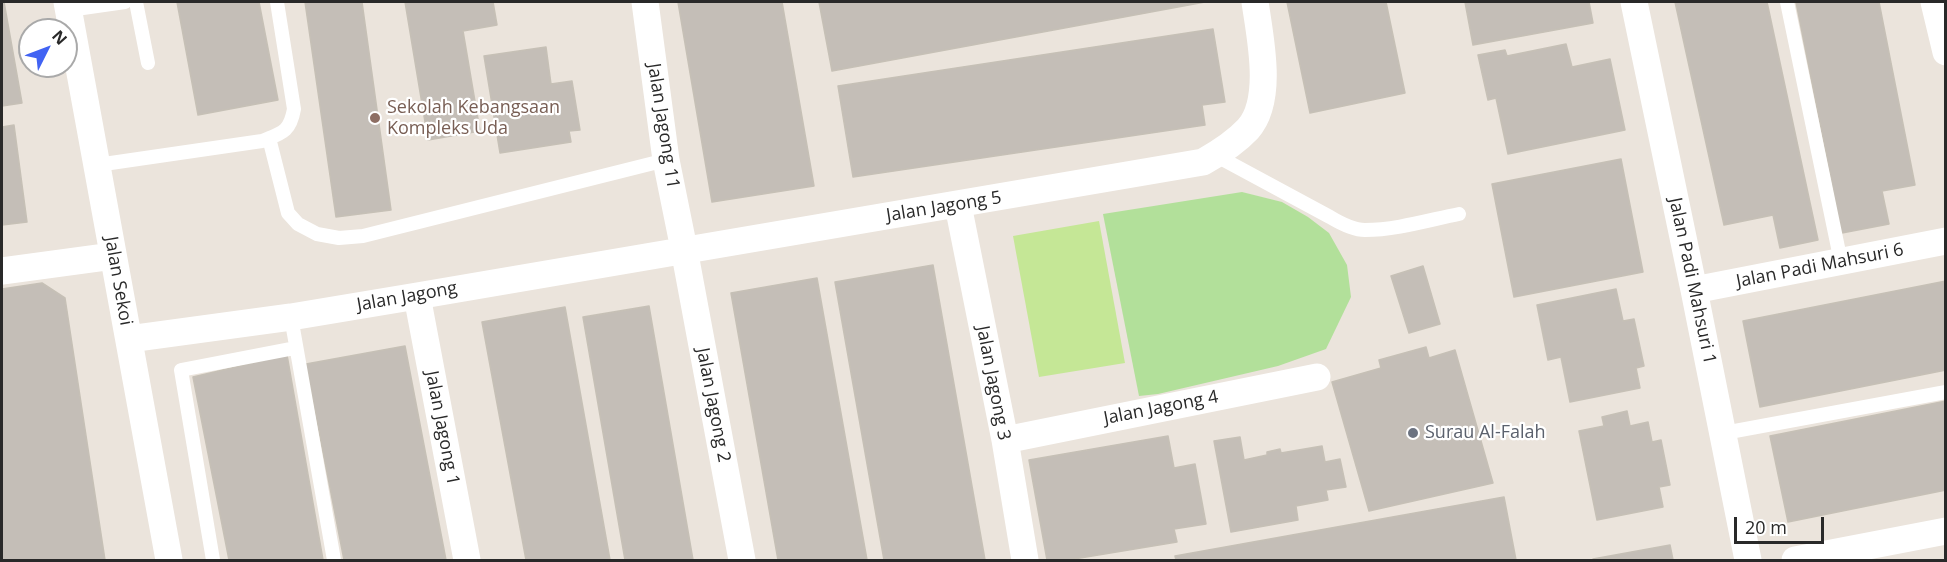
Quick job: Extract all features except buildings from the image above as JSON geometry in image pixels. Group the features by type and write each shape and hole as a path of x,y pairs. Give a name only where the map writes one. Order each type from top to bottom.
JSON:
{"street":[{"name":"Jalan Jagong 11","path":"645,2 666,160 684,249"},
{"path":"1209,158 1228,147 1249,128 1260,103 1264,70 1255,2"},
{"name":"Jalan Padi Mahsuri 1","path":"1634,2 1724,433 1748,561"},
{"path":"1934,2 1946,52"},
{"name":"Jalan Sekoi","path":"68,6 169,561"},
{"name":"Jalan Jagong 5","path":"684,249 958,205 1209,158"},
{"name":"Jalan Jagong 3","path":"958,205 1005,440 1025,561"},
{"name":"Jalan Padi Mahsuri 6","path":"1694,290 1946,241"},
{"name":"Jalan Jagong","path":"129,339 417,296 684,249"},
{"name":"Jalan Jagong 2","path":"684,249 742,561"},
{"path":"2,271 113,256"},
{"name":"Jalan Jagong 1","path":"417,296 466,561"},
{"name":"Jalan Jagong 4","path":"1005,440 1317,377"},
{"path":"1795,561 1946,531"}],"lane":[{"path":"68,6 125,2"},
{"path":"136,2 148,63"},
{"path":"97,165 262,141 280,134 291,124 294,109 277,2"},
{"path":"1787,2 1841,262"},
{"path":"269,138 288,213 298,224 317,234 339,238 363,236 666,160"},
{"path":"1209,158 1330,217 1363,230 1459,214"},
{"path":"291,316 334,561"},
{"path":"213,561 181,370 295,348"},
{"path":"1724,433 1946,392"}],"green space":[{"path":"1242,192 1282,202 1308,217 1329,233 1347,265 1351,297 1326,349 1278,366 1158,394 1139,396 1103,214"},
{"path":"1099,221 1125,363 1039,377 1013,236"}],"place":[{"name":"Sekolah Kebangsaan Kompleks Uda","path":"375,118"},
{"name":"Surau Al-Falah","path":"1413,433"}]}
